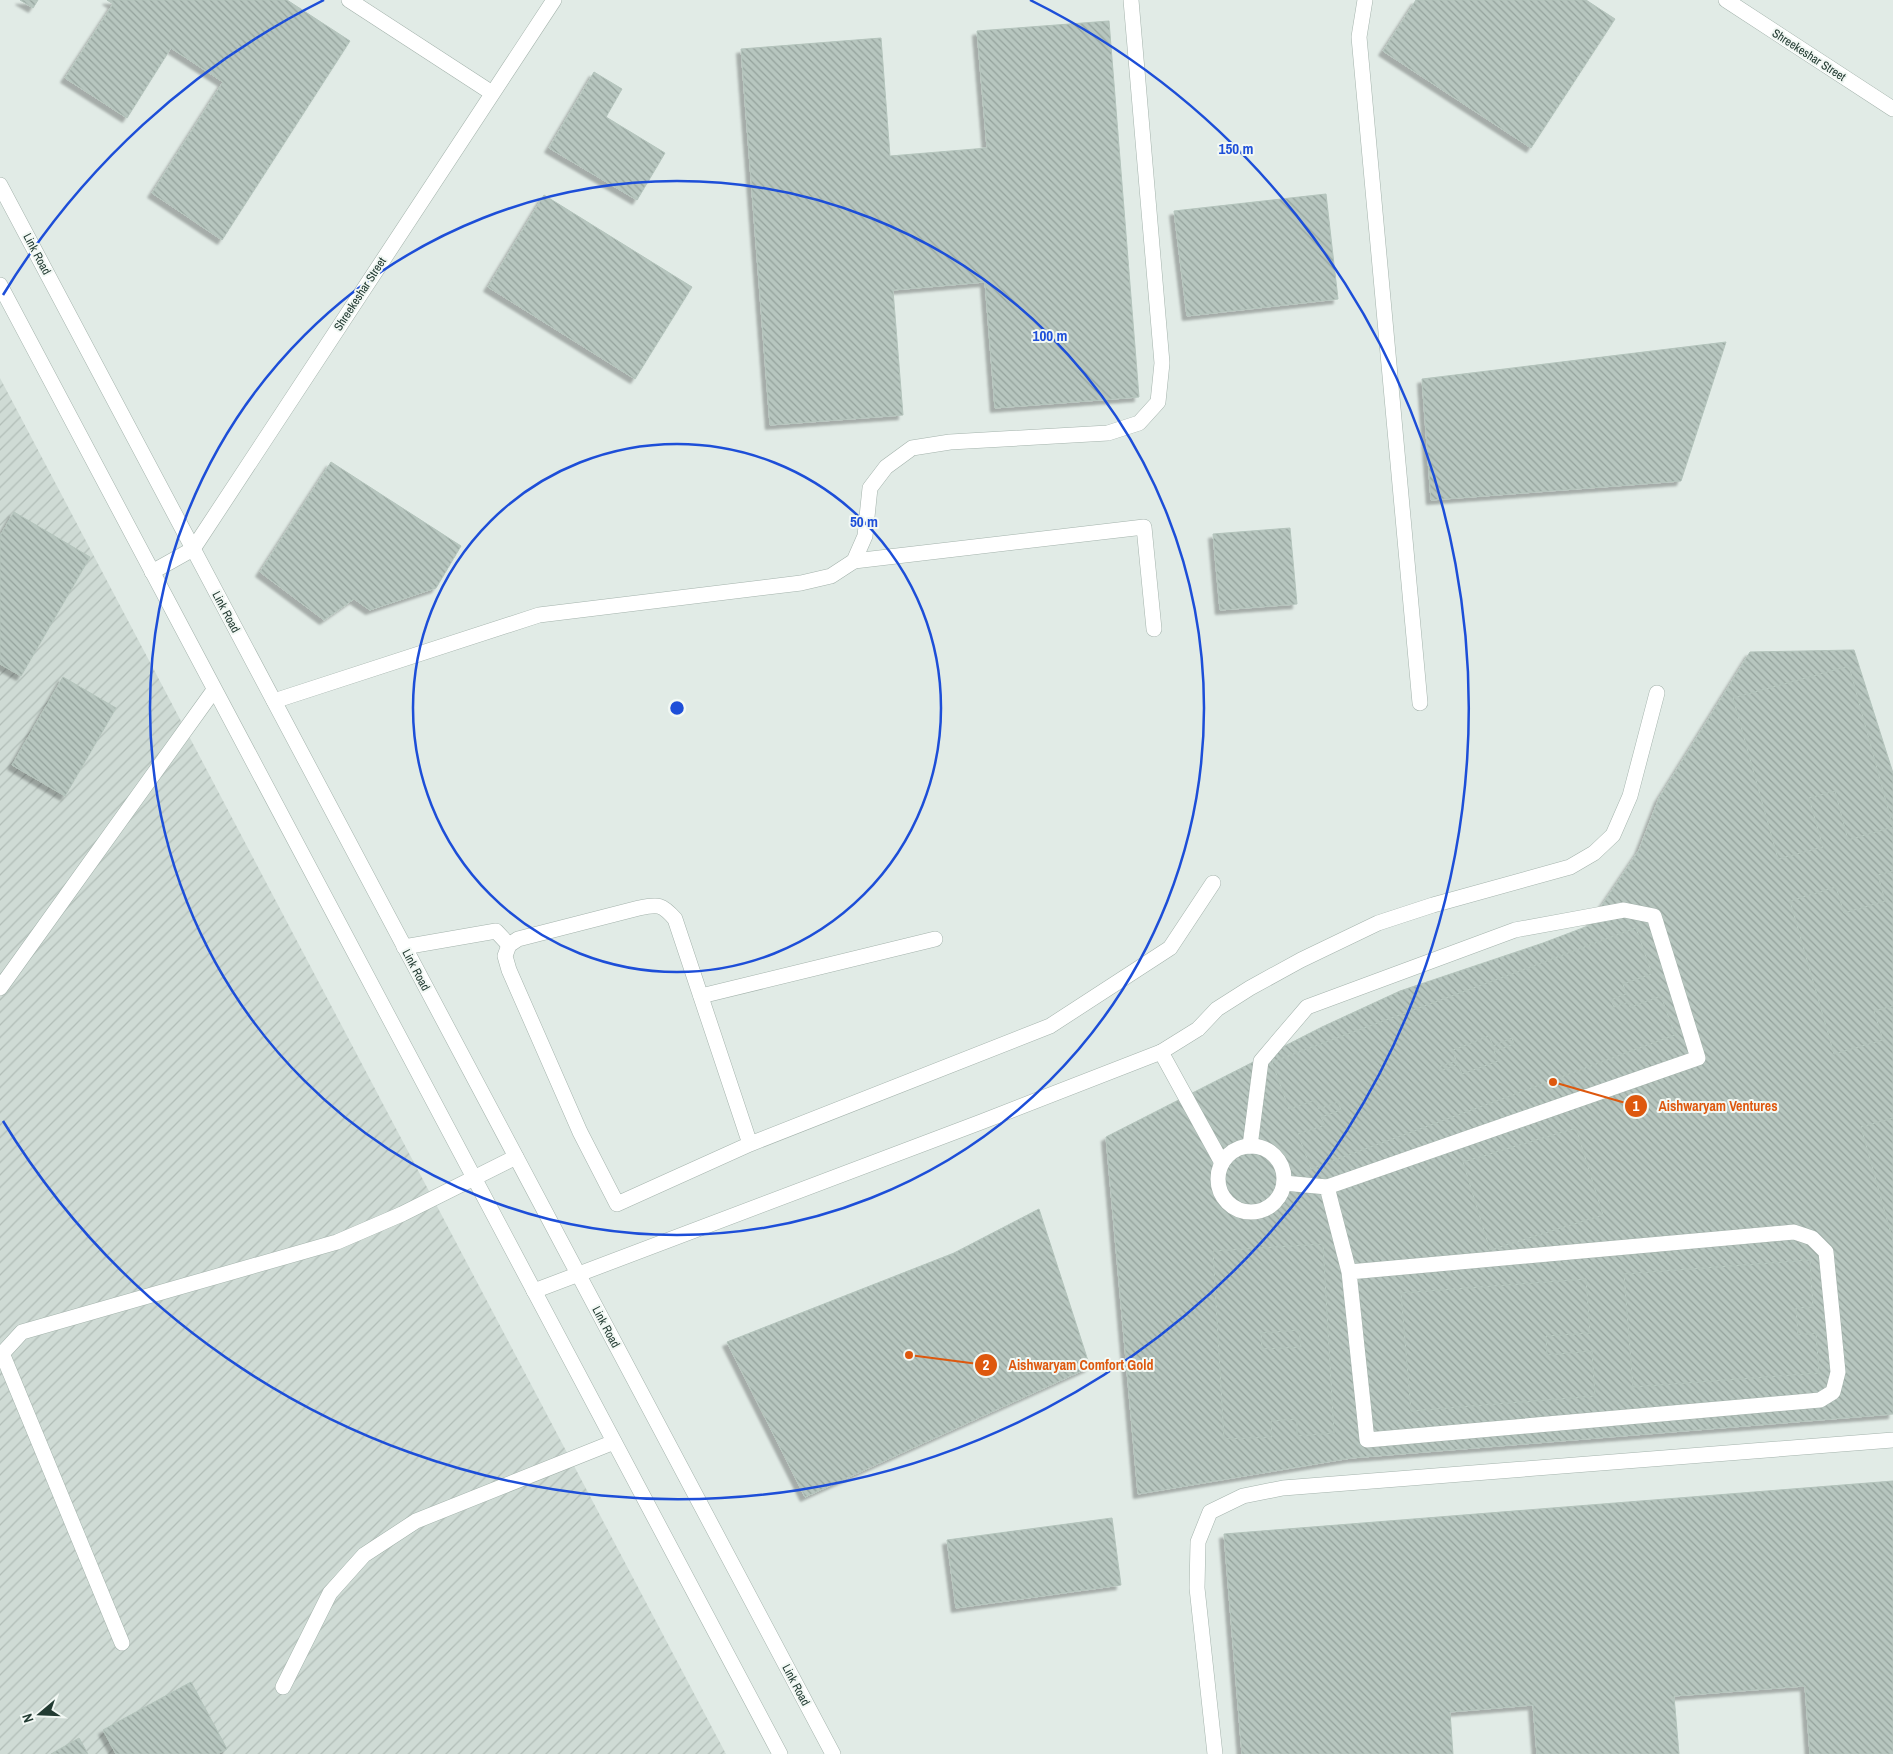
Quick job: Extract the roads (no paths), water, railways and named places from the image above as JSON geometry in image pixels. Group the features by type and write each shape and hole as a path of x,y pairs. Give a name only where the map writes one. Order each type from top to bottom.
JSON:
{"street":[{"path":"349,0 492,93"},
{"name":"Shreekeshar Street","path":"152,572 193,549 554,0"},
{"path":"854,561 864,536 870,488 886,467 912,448 950,442 1108,433 1138,423 1158,402 1162,363 1131,0"},
{"path":"1365,0 1359,37 1420,703"},
{"name":"Shreekeshar Street","path":"1726,0 1893,109"},
{"name":"Link Road","path":"0,185 832,1754"},
{"path":"0,285 780,1754"},
{"path":"274,701 539,615 801,583 831,576 854,561 1144,527 1154,629"},
{"path":"0,988 214,690"},
{"path":"534,1291 1109,1074 1161,1052 1198,1030 1217,1009 1250,988 1378,923 1433,905 1570,867 1594,853 1613,836 1630,796 1657,693"},
{"path":"750,1144 675,919 666,908 654,905 518,939 509,945 506,956 509,970 580,1132 617,1204 750,1144 1050,1026 1170,948 1213,883"},
{"path":"1250,1146 1261,1061 1307,1007 1515,930 1624,910 1654,916 1698,1058 1327,1187 1284,1183"},
{"path":"404,947 496,931 509,945"},
{"path":"701,996 935,939"},
{"path":"1161,1052 1222,1163"},
{"path":"1261,1147 1271,1152 1279,1161 1284,1172 1284,1183 1281,1193 1275,1202 1256,1212 1236,1209 1221,1194 1218,1184 1218,1173 1222,1163 1229,1154 1238,1148 1261,1147"},
{"path":"122,1644 1,1354 22,1332 337,1242 402,1214 516,1157"},
{"path":"1327,1187 1349,1272 1367,1440 1820,1400 1833,1392 1838,1372 1826,1252 1812,1238 1794,1232 1349,1272"},
{"path":"1215,1754 1197,1588 1198,1542 1210,1512 1243,1496 1292,1487 1893,1440"},
{"path":"283,1687 330,1593 364,1555 416,1521 614,1442"}],"place":[{"name":"Aishwaryam Ventures","path":"1553,1082"},
{"name":"Aishwaryam Comfort Gold","path":"909,1355"}]}
